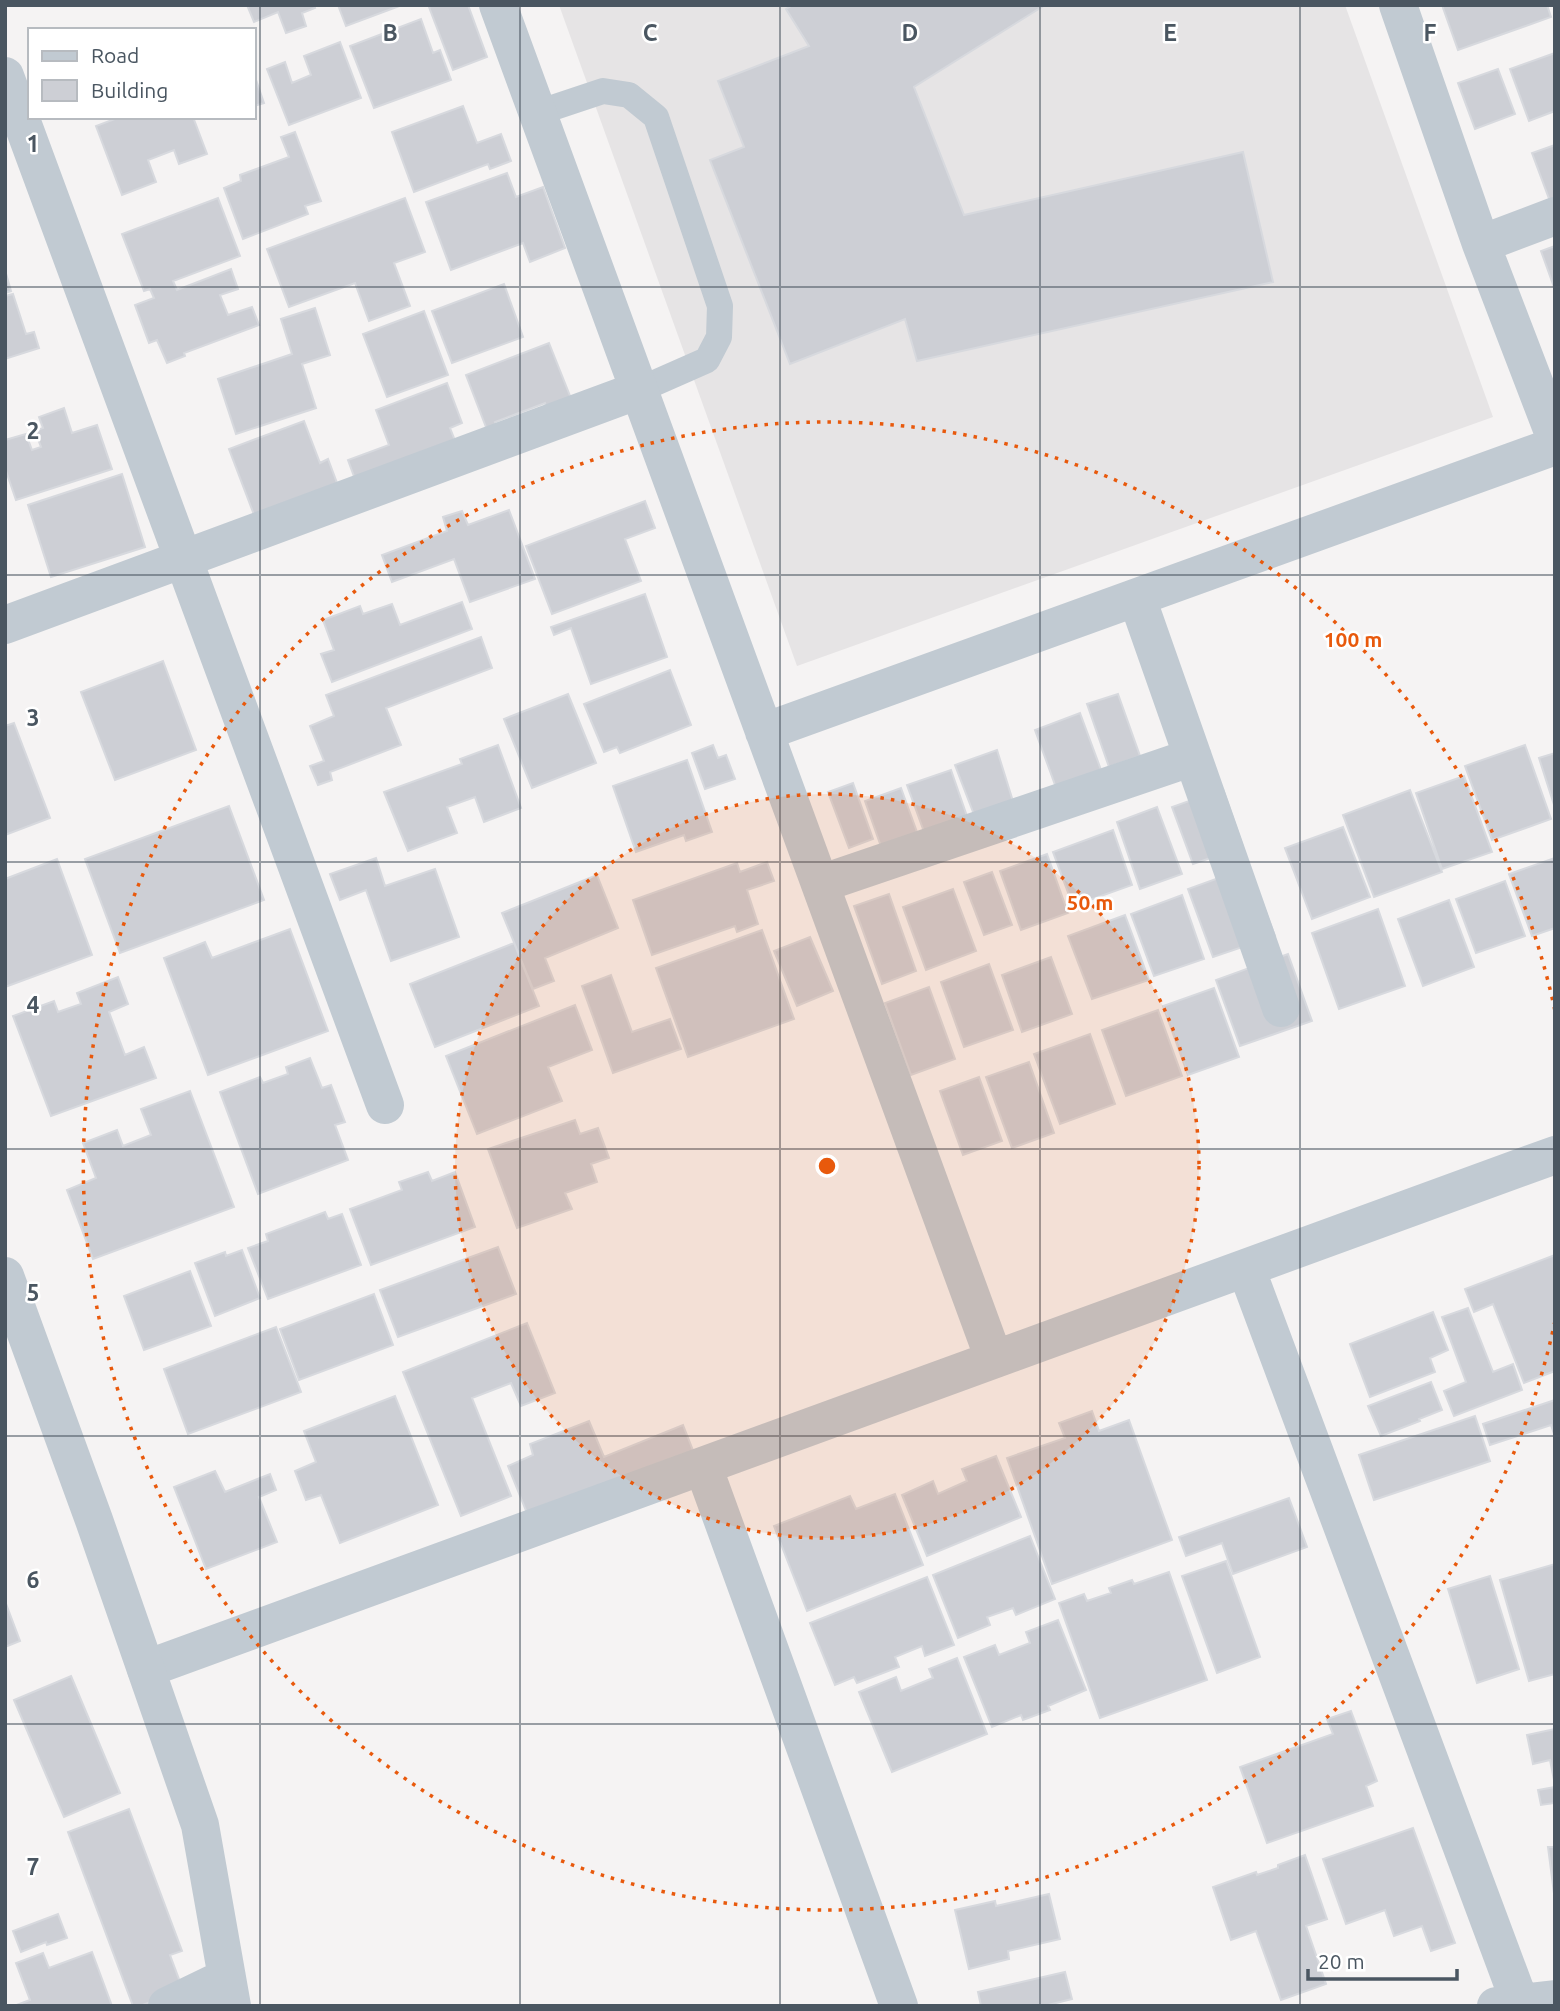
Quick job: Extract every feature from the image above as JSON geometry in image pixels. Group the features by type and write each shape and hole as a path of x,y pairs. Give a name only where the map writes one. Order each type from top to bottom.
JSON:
{"street":[{"path":"498,5 994,1359"},
{"path":"764,732 1137,598 1553,427 1481,244 1398,5"},
{"path":"5,76 386,1105"},
{"path":"1481,244 1555,216"},
{"path":"5,625 639,390"},
{"path":"1137,598 1282,1007"},
{"path":"820,884 1193,757"},
{"path":"146,1668 1555,1155"},
{"path":"1246,1268 1524,2003"},
{"path":"5,1276 200,1825 230,1991 167,2006"},
{"path":"703,1466 899,2006"}],"lane":[{"path":"537,113 603,91 629,95 656,117 720,306 719,337 707,360 639,390"}],"shaded area":[{"path":"559,5 1345,5 1493,417 797,666"}],"building":[{"path":"247,5 314,5 315,8 302,13 306,26 286,33 278,12 254,22"},
{"path":"338,5 402,5 346,26"},
{"path":"468,5 487,57 453,70 429,7"},
{"path":"793,5 1045,5 914,87 964,215 1243,152 1273,282 917,361 905,319 790,364 710,160 744,147 718,81 809,46 786,9"},
{"path":"1442,5 1547,5 1551,17 1458,50"},
{"path":"421,19 433,53 440,50 451,80 374,108 350,46"},
{"path":"340,42 361,98 289,125 267,69 285,62 292,83 311,75 304,56"},
{"path":"1555,53 1555,111 1529,121 1510,69"},
{"path":"1498,69 1515,114 1475,129 1458,83"},
{"path":"256,80 264,103 256,105"},
{"path":"463,106 477,143 501,134 511,161 490,169 488,164 414,192 392,132"},
{"path":"115,119 194,119 207,154 179,164 174,150 148,160 156,182 122,195 96,126"},
{"path":"295,132 321,201 305,206 308,214 243,239 224,188 241,181 240,175 289,157 281,137"},
{"path":"1555,145 1555,212 1554,212 1532,153"},
{"path":"507,173 516,197 543,187 565,248 530,262 523,243 451,270 426,202"},
{"path":"218,198 240,256 173,281 177,290 231,269 238,289 220,295 228,315 252,307 259,325 184,353 185,356 167,363 157,340 149,343 135,305 154,298 150,289 144,291 122,234"},
{"path":"405,198 425,252 394,263 410,306 369,321 355,283 289,307 267,249"},
{"path":"1555,246 1555,290 1541,251"},
{"path":"5,270 11,291 5,293"},
{"path":"504,284 523,337 452,363 432,311"},
{"path":"13,294 26,334 34,332 39,348 5,359 5,296"},
{"path":"315,308 330,355 302,364 316,408 236,434 218,379 292,354 281,319"},
{"path":"424,311 448,375 387,397 363,334"},
{"path":"549,343 574,406 549,415 545,403 495,422 499,431 489,435 466,375"},
{"path":"447,383 462,423 450,428 460,453 359,490 348,460 389,445 376,410"},
{"path":"64,408 72,433 97,425 112,469 16,500 5,468 5,440 26,434 32,450 41,447 35,431 43,428 39,417"},
{"path":"304,421 320,463 328,459 337,483 256,520 229,449"},
{"path":"122,474 145,547 51,577 28,505"},
{"path":"645,501 655,528 625,539 641,581 552,614 526,546"},
{"path":"509,510 535,579 470,602 454,559 392,582 382,555 447,531 443,517 462,511 468,525"},
{"path":"645,594 667,657 591,684 571,628 554,635 551,627"},
{"path":"462,602 472,629 332,682 321,654 334,650 323,620 360,606 363,614 392,604 400,625"},
{"path":"481,637 492,668 386,708 401,745 330,772 332,780 318,785 310,766 324,761 310,726 334,716 326,695"},
{"path":"163,661 196,750 115,780 81,692"},
{"path":"670,670 691,725 620,753 617,747 604,752 584,704"},
{"path":"568,694 596,763 532,788 504,719"},
{"path":"1118,694 1140,756 1109,767 1087,704"},
{"path":"1080,713 1104,778 1058,793 1035,730"},
{"path":"14,723 50,818 5,835 5,726"},
{"path":"498,745 521,808 484,822 475,797 447,807 457,833 408,851 384,792 462,764 460,759"},
{"path":"713,745 718,758 726,755 735,779 705,789 692,753"},
{"path":"1525,745 1551,819 1492,840 1465,766"},
{"path":"997,750 1016,811 978,825 955,765"},
{"path":"1555,753 1555,808 1539,758"},
{"path":"687,760 712,832 686,841 684,835 636,852 613,786"},
{"path":"951,770 970,825 927,840 907,785"},
{"path":"1464,776 1492,852 1442,869 1416,793"},
{"path":"853,783 873,839 849,848 828,792"},
{"path":"901,788 921,843 884,855 865,801"},
{"path":"1223,789 1243,847 1193,864 1172,807"},
{"path":"1410,790 1442,872 1374,897 1343,815"},
{"path":"229,806 264,900 120,953 85,859"},
{"path":"1157,807 1182,874 1140,889 1117,822"},
{"path":"1343,827 1370,897 1312,919 1285,848"},
{"path":"1113,830 1132,885 1073,906 1053,852"},
{"path":"1047,854 1068,913 1021,930 1000,871"},
{"path":"376,858 385,886 435,869 459,937 391,961 366,890 340,900 330,874"},
{"path":"1555,858 1555,928 1532,936 1509,874"},
{"path":"57,859 92,955 5,987 5,879"},
{"path":"767,862 774,881 747,890 758,924 737,932 735,926 652,955 633,900 737,863 740,872"},
{"path":"1249,867 1275,936 1213,957 1188,889"},
{"path":"992,872 1012,925 984,935 964,882"},
{"path":"597,875 618,928 545,958 554,981 533,989 502,913"},
{"path":"1505,881 1525,936 1476,953 1456,899"},
{"path":"953,889 976,951 926,970 903,907"},
{"path":"889,894 916,971 882,984 854,906"},
{"path":"1182,895 1204,959 1154,976 1131,914"},
{"path":"1449,900 1474,967 1423,986 1398,919"},
{"path":"1378,909 1405,986 1339,1009 1312,933"},
{"path":"1125,915 1149,980 1092,999 1068,936"},
{"path":"290,929 328,1031 208,1075 164,958 205,942 212,958"},
{"path":"762,930 794,1019 688,1057 656,968"},
{"path":"810,937 833,991 797,1006 774,951"},
{"path":"514,943 539,1006 435,1047 410,984"},
{"path":"1288,954 1312,1021 1240,1046 1216,980"},
{"path":"1051,957 1072,1014 1022,1032 1002,975"},
{"path":"989,964 1013,1030 964,1047 941,982"},
{"path":"611,975 632,1032 670,1019 681,1049 613,1073 582,986"},
{"path":"118,977 128,1004 109,1012 125,1055 144,1047 156,1078 51,1116 13,1016 54,1001 58,1012 81,1004 77,993"},
{"path":"929,987 955,1059 911,1075 885,1003"},
{"path":"1214,988 1239,1057 1188,1075 1163,1006"},
{"path":"575,1005 592,1050 548,1067 562,1101 477,1134 446,1056"},
{"path":"1158,1010 1182,1076 1126,1096 1102,1030"},
{"path":"1090,1034 1115,1104 1060,1124 1034,1054"},
{"path":"310,1058 322,1088 331,1085 345,1122 335,1125 348,1160 258,1194 220,1092 260,1077 263,1083 288,1074 286,1067"},
{"path":"1029,1062 1054,1133 1012,1148 986,1077"},
{"path":"979,1077 1002,1141 963,1155 940,1091"},
{"path":"190,1091 234,1207 93,1259 67,1190 96,1178 83,1143 117,1130 123,1146 151,1135 141,1109"},
{"path":"575,1120 580,1134 598,1128 609,1158 591,1164 597,1182 565,1193 572,1209 517,1228 488,1149"},
{"path":"428,1172 432,1181 455,1172 475,1227 371,1265 350,1209 402,1190 399,1182"},
{"path":"325,1212 328,1219 342,1214 361,1265 268,1299 248,1248 268,1241 266,1234"},
{"path":"498,1247 516,1294 398,1337 380,1290"},
{"path":"242,1250 260,1298 215,1316 195,1263 225,1252 226,1256"},
{"path":"1555,1255 1555,1371 1524,1383 1493,1304 1474,1312 1465,1289"},
{"path":"190,1271 211,1326 144,1350 124,1296"},
{"path":"374,1294 393,1345 299,1380 280,1329"},
{"path":"1468,1308 1493,1372 1513,1364 1522,1390 1454,1416 1444,1391 1466,1382 1442,1317"},
{"path":"1433,1312 1448,1350 1430,1358 1435,1372 1370,1397 1350,1344"},
{"path":"527,1323 555,1393 521,1406 511,1383 472,1398 511,1496 461,1516 403,1372"},
{"path":"276,1327 301,1392 188,1434 164,1369"},
{"path":"1431,1382 1442,1410 1381,1436 1368,1406"},
{"path":"395,1396 438,1505 340,1543 321,1495 306,1500 295,1471 316,1462 304,1431"},
{"path":"1555,1400 1555,1437 1551,1425 1490,1445 1483,1424"},
{"path":"1092,1411 1099,1431 1129,1420 1172,1540 1052,1584 1007,1458 1065,1438 1059,1423"},
{"path":"1475,1416 1490,1461 1374,1500 1359,1455"},
{"path":"589,1421 604,1457 683,1425 694,1453 533,1528 508,1466 533,1455 530,1444"},
{"path":"996,1456 1021,1517 927,1556 902,1495 933,1481 938,1494 967,1481 962,1469"},
{"path":"215,1471 225,1492 270,1474 276,1490 259,1497 277,1542 206,1569 174,1487"},
{"path":"895,1494 923,1565 807,1611 774,1526 850,1496 856,1509"},
{"path":"1289,1498 1307,1547 1233,1574 1222,1543 1186,1556 1179,1537"},
{"path":"1030,1536 1055,1599 1016,1615 1013,1608 987,1617 990,1625 958,1638 933,1575"},
{"path":"1226,1561 1260,1657 1217,1673 1182,1576"},
{"path":"1555,1564 1555,1674 1529,1681 1500,1580"},
{"path":"1169,1572 1207,1680 1100,1718 1059,1603 1084,1594 1087,1601 1111,1593 1109,1588 1132,1580 1134,1584"},
{"path":"1490,1576 1519,1669 1477,1683 1448,1589"},
{"path":"927,1577 954,1645 925,1656 922,1646 895,1657 899,1667 857,1683 854,1677 835,1685 810,1623"},
{"path":"5,1601 20,1641 5,1647"},
{"path":"1058,1620 1086,1690 1048,1706 1050,1710 1023,1720 1021,1715 992,1727 964,1657 995,1645 999,1655 1030,1643 1026,1632"},
{"path":"957,1658 987,1734 892,1772 859,1692 896,1677 901,1691 933,1678 929,1669"},
{"path":"71,1676 120,1793 64,1817 14,1700"},
{"path":"1351,1711 1377,1781 1366,1786 1373,1806 1267,1843 1240,1767 1333,1734 1327,1719"},
{"path":"1555,1729 1555,1785 1550,1760 1533,1764 1527,1735"},
{"path":"1555,1787 1555,1803 1541,1805 1538,1790"},
{"path":"129,1809 182,1951 170,1955 183,1990 140,2006 133,2006 68,1832"},
{"path":"1413,1828 1455,1943 1431,1951 1422,1926 1394,1936 1385,1910 1346,1924 1323,1859"},
{"path":"1548,1847 1555,1847 1555,1901"},
{"path":"1305,1855 1327,1919 1306,1926 1326,1984 1281,2000 1256,1931 1231,1940 1213,1887 1256,1872 1257,1875 1278,1868 1278,1865"},
{"path":"1049,1894 1060,1939 1008,1951 1009,1959 969,1969 955,1910 995,1901 996,1906"},
{"path":"58,1914 67,1938 47,1945 46,1942 21,1952 13,1931"},
{"path":"92,1952 112,2006 14,2006 30,2000 16,1963 43,1953 49,1968"},
{"path":"1065,1972 1072,1999 1044,2006 981,2006 978,1992"}]}
